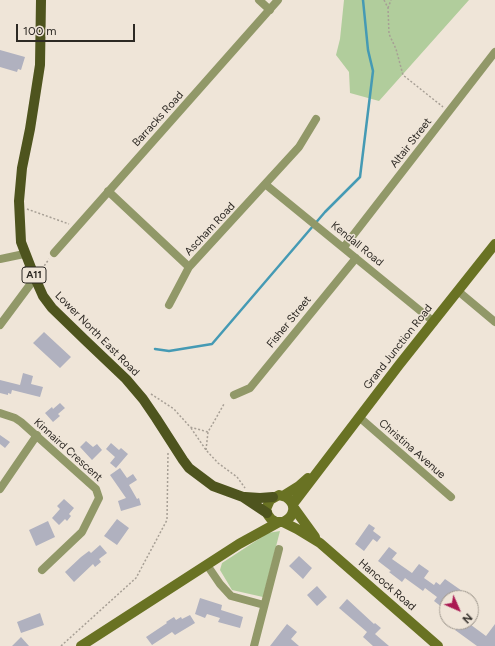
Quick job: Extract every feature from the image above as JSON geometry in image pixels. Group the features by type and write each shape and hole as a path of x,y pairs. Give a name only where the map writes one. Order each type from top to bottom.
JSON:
{"main road":[{"name":"Lower North East Road","path":"41,0 40,65 22,168 19,206 21,242 24,254 35,278 52,308 126,379 156,418 183,460 199,476 220,489 244,493 260,498 278,496"},
{"name":"Grand Junction Road","path":"293,506 359,417 495,244"},
{"name":"Grand Junction Road","path":"278,496 299,486 322,466"},
{"name":"Lower North East Road","path":"244,493 267,514"},
{"name":"A11","path":"278,496 289,499 293,506"},
{"path":"239,544 262,524 267,514 268,503 278,496"},
{"path":"81,646 239,544 291,516 293,506"},
{"name":"Hancock Road","path":"293,506 320,543"},
{"name":"A11","path":"267,514 273,521 281,522"},
{"name":"Hancock Road","path":"281,522 297,529 320,543 438,646"}],"street":[{"path":"259,0 270,10"},
{"name":"Barracks Road","path":"54,253 278,0"},
{"name":"Altair Street","path":"344,247 495,52"},
{"name":"Ascham Road","path":"108,191 189,267 299,147 316,119"},
{"name":"Kendall Road","path":"265,184 434,322"},
{"path":"0,259 24,254"},
{"name":"Fisher Street","path":"234,396 250,388 356,258"},
{"path":"169,305 189,267"},
{"path":"0,325 35,278"},
{"path":"458,291 495,322"},
{"name":"Kinnaird Crescent","path":"0,413 15,418 37,435 96,489 99,498 82,532 42,570"},
{"name":"Christina Avenue","path":"359,417 451,497"},
{"path":"0,489 37,435"},
{"path":"254,646 279,549"},
{"path":"207,564 220,584 231,596 264,605"}],"path":[{"path":"384,0 388,8"},
{"path":"391,0 388,8 389,34 396,48 404,74 449,112"},
{"path":"19,206 76,227"},
{"path":"35,278 54,253"},
{"path":"150,394 174,409 190,426 206,450 218,463 237,477 244,493"},
{"path":"206,450 208,432 224,404"},
{"path":"190,426 208,432"},
{"path":"62,646 136,578 167,520 168,438"}],"green space":[{"path":"344,0 469,0 379,101 350,93 349,72 336,55 340,39"},
{"path":"280,531 263,597 232,590 220,570 222,563 268,533"}],"building":[{"path":"0,50 25,57 21,70 18,69 17,72 0,67"},
{"path":"44,332 71,357 60,368 33,343"},
{"path":"23,373 33,376 31,384 43,387 40,397 12,390 11,394 8,393 8,395 0,393 0,380 20,385"},
{"path":"60,403 65,408 58,414 60,416 53,422 45,413"},
{"path":"0,435 10,442 5,448 0,444"},
{"path":"86,441 93,447 97,444 102,450 92,460 80,447"},
{"path":"111,443 119,450 121,448 128,454 116,468 110,463 115,457 106,449"},
{"path":"120,468 127,478 133,474 137,480 129,485 137,499 139,498 141,505 121,511 118,501 126,498 110,475"},
{"path":"64,499 74,508 69,514 71,516 67,521 65,519 59,525 52,518 60,509 57,506"},
{"path":"117,519 129,528 117,545 104,536"},
{"path":"48,521 55,537 36,546 29,530"},
{"path":"369,524 375,528 373,531 381,537 377,542 373,539 364,551 355,544"},
{"path":"100,545 107,553 99,559 101,562 95,567 93,564 74,582 65,572 81,557 89,551 91,553"},
{"path":"389,547 397,553 392,559 412,573 419,564 429,571 424,578 434,585 436,582 440,585 445,579 461,590 439,590 439,605 434,601 437,597 425,588 423,591 405,578 402,582 378,561"},
{"path":"299,556 312,568 303,579 289,566"},
{"path":"317,586 327,597 317,606 307,595"},
{"path":"200,598 222,605 221,610 243,617 240,628 218,622 220,618 207,614 205,618 195,614"},
{"path":"347,599 374,624 375,623 381,628 375,634 389,646 373,646 363,637 367,632 339,608"},
{"path":"40,613 44,625 21,633 17,622"},
{"path":"190,615 195,623 175,635 172,632 152,645 146,637 174,617 176,620"},
{"path":"287,624 297,632 291,639 299,646 270,646"},
{"path":"495,624 495,646 477,646 455,630 478,630 486,636"},
{"path":"21,637 29,646 12,646"}],"waterway":[{"path":"155,349 169,351 212,344 325,212 360,177 373,71 368,50 363,0"}]}
